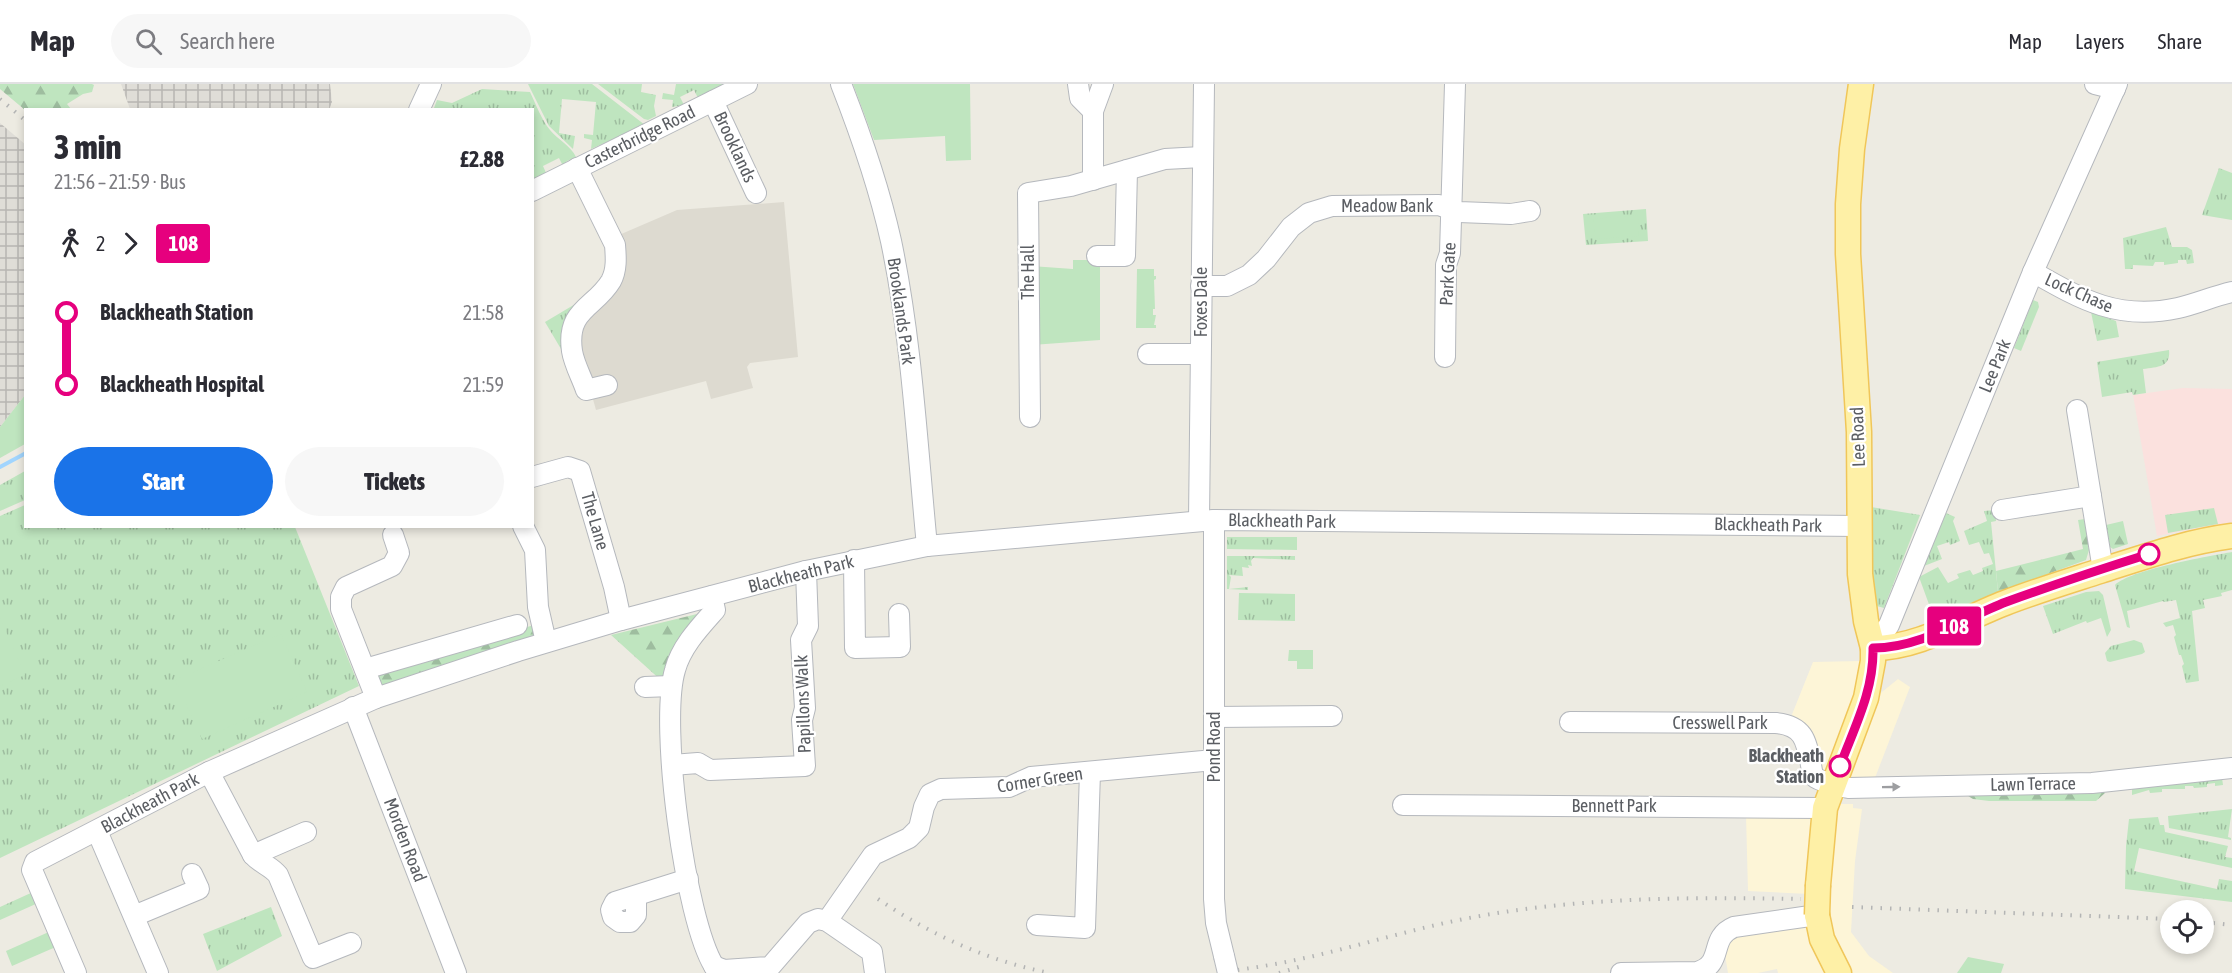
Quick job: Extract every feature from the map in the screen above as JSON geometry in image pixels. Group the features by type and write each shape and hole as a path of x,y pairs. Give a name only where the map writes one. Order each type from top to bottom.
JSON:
{"main road":[{"name":"Lee Road","path":"1839,973 1822,939 1818,915 1818,885 1825,808 1866,698 1873,661 1873,648 1864,610 1860,574 1859,432 1848,254 1848,204 1852,149 1861,84"},
{"path":"1873,648 1904,645 1938,633 2006,602 2165,550 2232,536"}],"street":[{"path":"420,108 431,84"},
{"name":"Casterbridge Road","path":"534,190 747,84"},
{"name":"Brooklands Park","path":"841,84 877,184 891,241 908,356 927,546"},
{"path":"1078,84 1080,98 1093,111"},
{"path":"1093,180 1093,111 1103,84"},
{"name":"Foxes Dale","path":"1204,84 1200,354 1207,520"},
{"name":"Park Gate","path":"1445,357 1446,265 1450,253 1455,84"},
{"path":"2095,84 2116,87"},
{"name":"Lee Park","path":"1873,648 1891,620 2032,272 2116,87"},
{"name":"Brooklands","path":"713,101 756,193"},
{"name":"The Hall","path":"1030,417 1028,192 1071,186 1165,159 1203,157"},
{"path":"578,168 615,245 617,259 611,281 579,314 572,339 573,353 586,390 607,385"},
{"path":"1097,256 1125,256 1127,170"},
{"name":"Meadow Bank","path":"1201,286 1227,286 1249,275 1266,259 1290,226 1309,213 1332,206 1438,205 1459,212 1530,212"},
{"name":"Lock Chase","path":"2032,272 2100,306 2123,312 2160,311 2232,292"},
{"path":"1148,354 1200,354"},
{"path":"2077,410 2103,570"},
{"name":"The Lane","path":"534,476 568,467 580,471 614,587 621,620"},
{"path":"2002,510 2091,496"},
{"name":"Blackheath Park","path":"76,973 32,870 34,862 209,772 376,698 621,620 806,572 927,546 1207,520 1860,526"},
{"name":"Pond Road","path":"1207,520 1214,717 1214,898 1216,923 1226,965"},
{"path":"524,528 535,550 537,607 546,642"},
{"path":"376,698 341,609 341,597 346,587 357,580 381,573 392,566 399,553 393,535"},
{"path":"854,560 855,648 900,647 899,614"},
{"name":"Papillons Walk","path":"672,765 698,763 710,770 805,766 802,720 805,708 801,640 808,626 806,572"},
{"path":"712,596 715,610 685,647 675,668 669,713 676,806 688,879 712,970 771,970 808,923 818,919 827,921 872,952 875,973"},
{"path":"365,669 517,625"},
{"path":"645,687 671,686"},
{"name":"Morden Road","path":"353,707 456,973"},
{"path":"1214,717 1332,716"},
{"name":"Cresswell Park","path":"1570,722 1791,725 1801,734 1808,749 1813,774 1833,784"},
{"name":"Corner Green","path":"827,921 873,855 909,838 919,828 930,794 941,789 1009,787 1031,777 1214,760"},
{"name":"Lawn Terrace","path":"1833,784 1848,788 2092,783 2232,768"},
{"path":"209,772 253,855 261,864 273,868 278,876 313,958 351,943"},
{"path":"1037,925 1085,928 1090,772"},
{"name":"Bennett Park","path":"1402,805 1825,808"},
{"path":"97,831 158,973"},
{"path":"253,855 306,832"},
{"path":"134,916 161,897 200,889 192,874"},
{"path":"636,896 688,879"},
{"path":"1622,973 1696,972 1707,969 1714,961 1719,938 1725,930 1818,915"}],"shaded area":[{"path":"121,84 330,84 332,102 330,108 130,108"},
{"path":"0,123 24,143 24,396 0,427"},
{"path":"784,202 798,357 750,363 747,367 753,388 711,399 706,381 596,410 577,342 583,320 618,288 623,271 619,235 677,210"},
{"path":"2183,388 2232,389 2232,522 2157,536 2133,395"},
{"path":"1860,661 1860,681 1829,771 1822,774 1791,717 1813,662"},
{"path":"1898,679 1910,687 1873,783 1847,783 1877,696"},
{"path":"1839,804 1853,804 1853,808 1862,809 1855,861 1851,932 1869,956 1893,973 1847,973 1832,945 1828,912 1832,844"},
{"path":"1746,815 1810,816 1812,821 1809,894 1748,891"},
{"path":"1807,921 1831,973 1778,973 1777,969 1758,973 1728,973 1724,949 1729,937"}],"green space":[{"path":"0,84 94,85 92,92 83,94 67,104 70,108 24,109 0,89"},
{"path":"528,84 592,84 645,125 591,149 592,140 584,138 584,134 593,135 596,102 562,99 559,133 575,136 573,149 549,126"},
{"path":"598,84 642,84 641,92 656,95 654,106 656,116 648,120 644,119"},
{"path":"676,84 725,84 698,98 694,90 680,97 684,105 672,107 673,100 662,99 663,93 674,95"},
{"path":"853,84 970,84 971,160 946,161 945,136 874,140"},
{"path":"482,89 530,92 547,126 571,149 576,157 567,161 563,166 559,158 543,166 547,175 534,181 534,108 434,108 437,100 452,103"},
{"path":"2219,168 2232,173 2232,220 2202,215"},
{"path":"1646,209 1648,241 1586,245 1583,214"},
{"path":"1638,215 1639,236 1595,239 1593,219"},
{"path":"2166,227 2172,247 2187,247 2192,250 2194,263 2187,264 2186,260 2164,265 2164,262 2155,262 2153,266 2133,265 2133,269 2125,269 2123,238"},
{"path":"1073,260 1092,260 1100,264 1100,340 1032,345 1031,266 1073,269"},
{"path":"1137,269 1154,269 1156,279 1154,280 1155,309 1153,309 1153,315 1156,315 1154,325 1156,328 1136,328"},
{"path":"2033,300 2038,302 2039,307 2021,351 2014,348"},
{"path":"577,303 564,348 561,349 545,322"},
{"path":"2091,312 2116,321 2119,337 2097,341"},
{"path":"2169,350 2166,363 2158,367 2143,369 2146,393 2133,395 2132,392 2102,397 2097,362"},
{"path":"24,396 24,445 0,458 0,427"},
{"path":"24,472 24,500 0,511 0,485"},
{"path":"24,505 24,528 295,528 359,686 0,858 0,516"},
{"path":"1871,507 1920,515 1884,608 1873,605"},
{"path":"2214,508 2218,524 2168,533 2165,515"},
{"path":"1995,510 1996,521 1991,522 1998,592 1934,618 1919,577 1938,567 1948,583 1959,578 1957,574 1970,570 1973,575 1993,564 1989,553 1984,554 1979,542 1969,545 1964,531 1987,521 1984,511"},
{"path":"1946,513 1955,517 1953,521 1960,541 1937,546 1942,559 1924,566"},
{"path":"2085,519 2089,550 2086,560 1998,592 1996,571 2083,549 2078,520"},
{"path":"2123,521 2128,544 2113,549 2110,547 2106,525"},
{"path":"1227,537 1297,537 1297,550 1227,549"},
{"path":"2232,552 2232,590 2221,593 2222,596 2203,600 2205,608 2192,611 2199,681 2186,683 2182,666 2184,664 2179,655 2173,625 2166,627 2163,623 2180,618 2176,600 2163,601 2127,611 2130,628 2127,627 2115,585 2123,579 2153,569"},
{"path":"1227,556 1295,556 1295,560 1253,558 1252,566 1242,567 1243,576 1229,575 1231,577 1229,589 1248,587 1248,590 1227,589"},
{"path":"2099,591 2103,595 2111,630 2107,637 2101,618 2087,623 2086,621 2053,634 2043,606 2086,592"},
{"path":"1239,593 1295,594 1295,621 1238,620"},
{"path":"697,614 679,642 664,683 611,635"},
{"path":"0,618 25,675 0,686"},
{"path":"534,625 539,641 384,690 371,672"},
{"path":"281,634 307,692 202,739 175,680"},
{"path":"2134,640 2142,643 2145,652 2107,661 2105,653 2111,646"},
{"path":"1289,650 1313,650 1313,669 1297,669 1297,661 1288,661"},
{"path":"2222,778 2223,785 2215,786 2215,783 2207,784 2207,787 2194,788 2185,786 2185,789 2162,789 2162,792 2150,793 2149,790 2132,795 2132,788"},
{"path":"2103,790 2105,793 2096,801 1989,801 1973,799 1965,794"},
{"path":"2232,809 2228,837 2231,840 2169,828 2168,816"},
{"path":"2158,817 2160,825 2164,825 2165,832 2228,846 2225,857 2232,858 2232,868 2139,848 2134,871 2217,889 2219,879 2232,881 2232,902 2125,889 2129,819"},
{"path":"33,892 38,903 0,920 0,907"},
{"path":"271,907 282,936 217,971 203,934"},
{"path":"51,931 58,946 12,966 6,951"},
{"path":"1968,957 2004,964 2001,973 1957,973"}],"waterway":[{"path":"0,467 24,454"}],"railway":[{"path":"0,99 24,119"},
{"path":"878,899 919,924 961,945 1004,961 1050,973"},
{"path":"1219,973 1291,961 1432,926 1520,910 1640,900 1801,899"},
{"path":"1852,907 2160,919"},
{"path":"2214,923 2232,925"},
{"path":"1279,973 1302,966"}],"bus line":[{"name":"108","path":"1840,766 1866,698 1873,661 1873,648 1904,645 1938,633 2006,602 2149,554"}],"place":[{"name":"Blackheath Station","path":"1840,766"}]}
